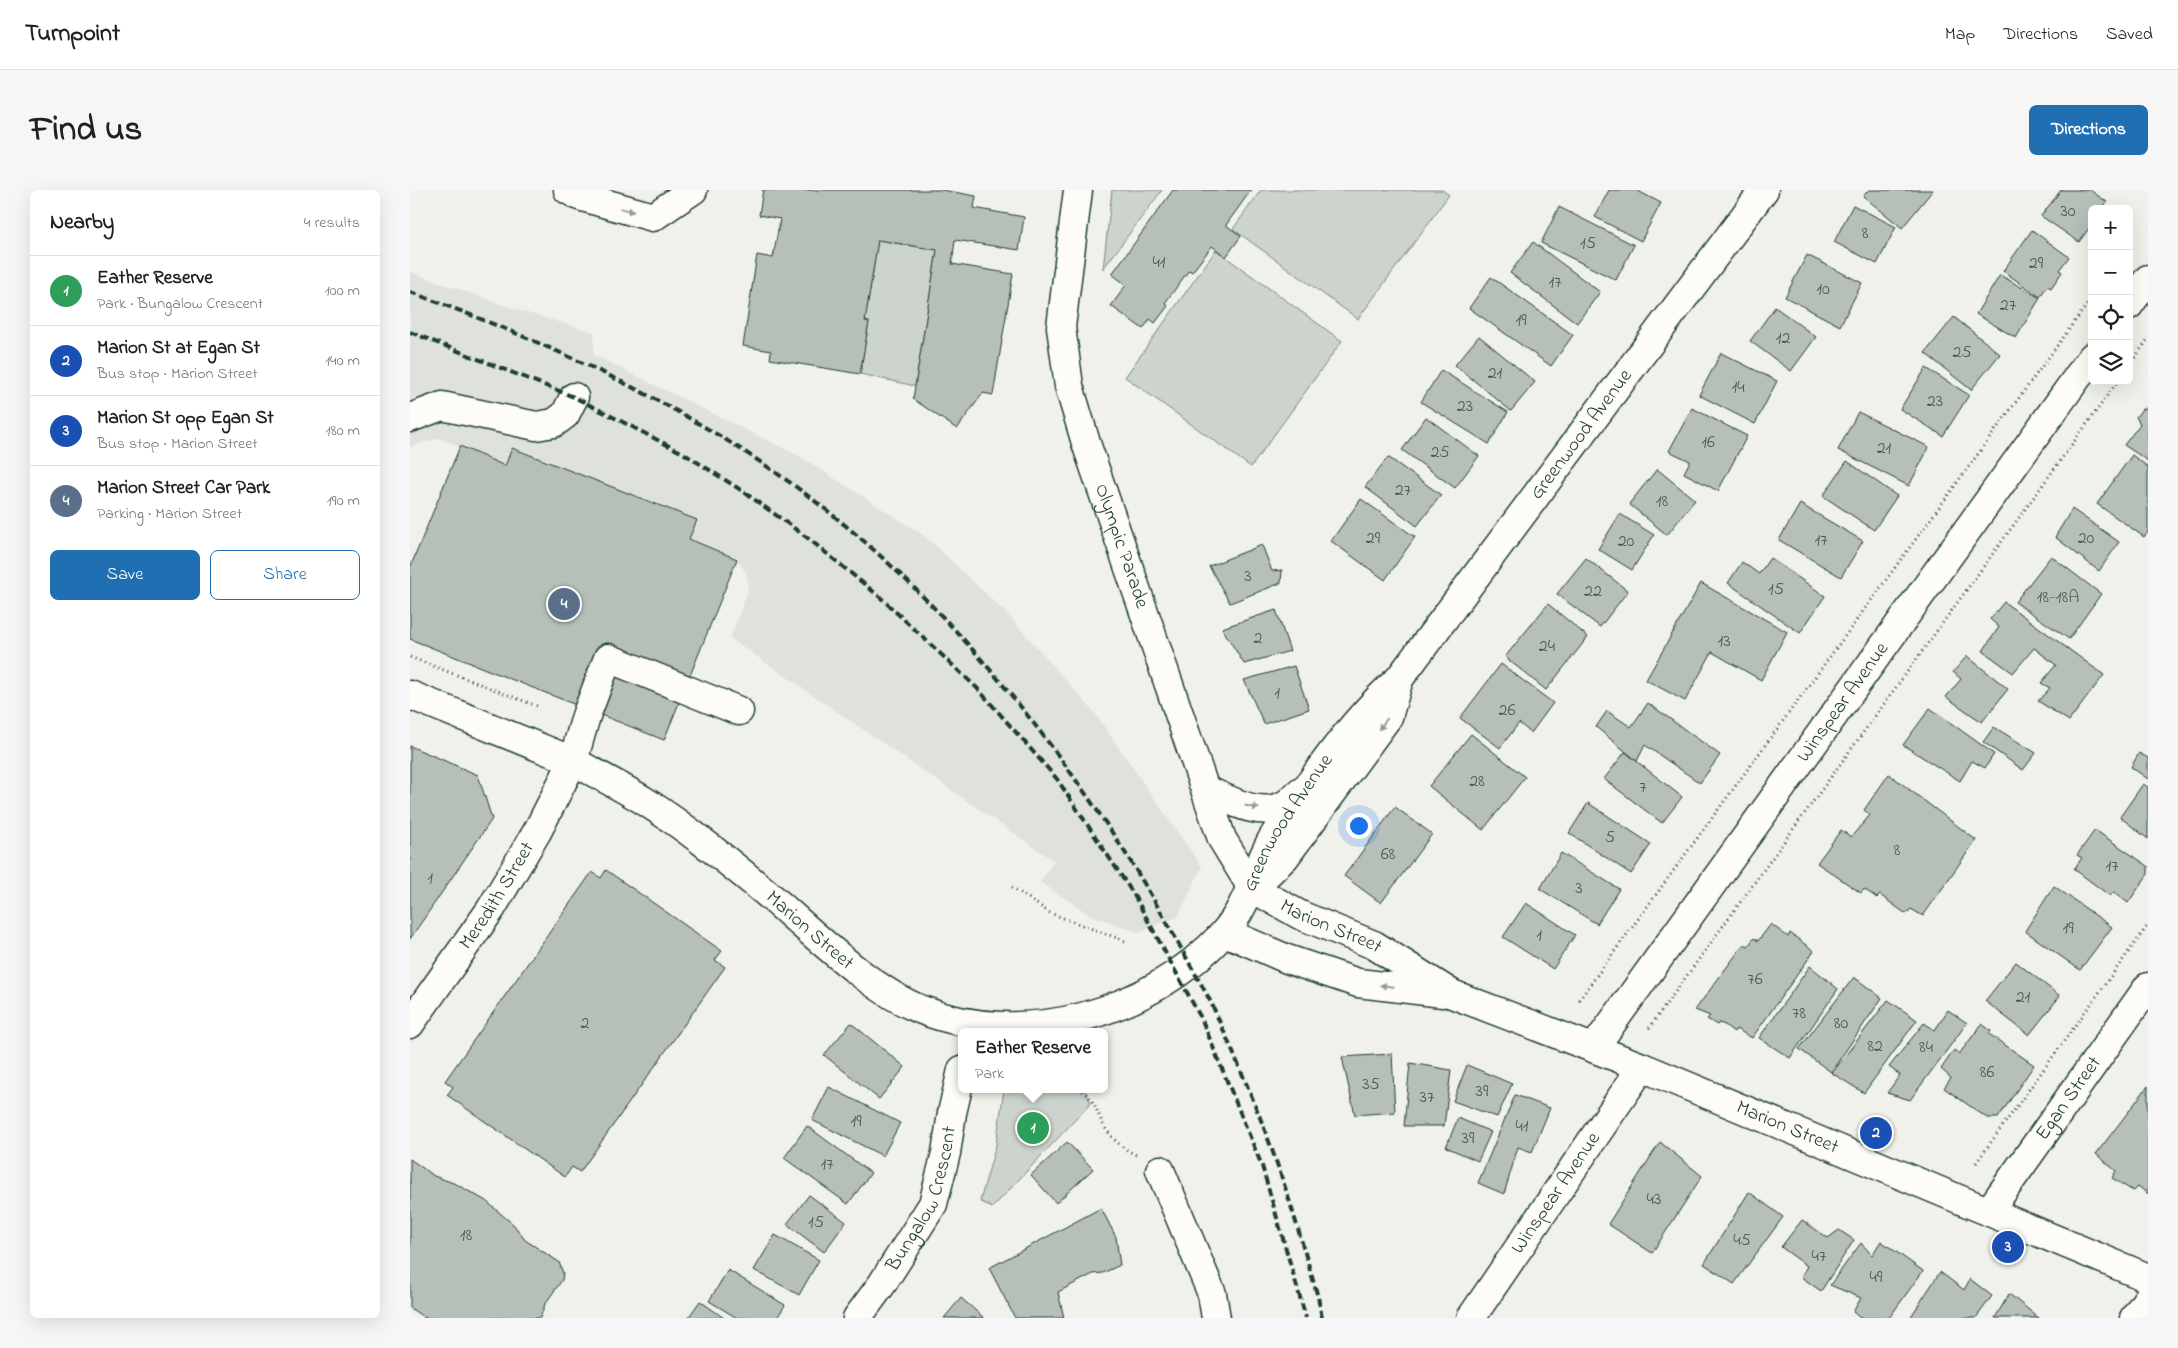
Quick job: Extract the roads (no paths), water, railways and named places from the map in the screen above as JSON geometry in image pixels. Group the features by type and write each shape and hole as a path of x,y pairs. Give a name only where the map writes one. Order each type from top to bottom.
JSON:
{"main road":[{"path":"568,190 579,196 653,217 693,190"},
{"name":"Olympic Parade","path":"1078,190 1061,327 1069,386 1086,443 1228,851 1252,888"},
{"name":"Greenwood Avenue","path":"1252,888 1270,843 1310,782 1370,706 1399,679 1764,190"},
{"path":"2133,300 2148,279"},
{"name":"Winspear Avenue","path":"1594,1048 2088,363"},
{"path":"410,418 442,406 536,426 554,423 565,415 574,397"},
{"name":"Meredith Street","path":"410,1024 492,908 538,830 573,761 586,716 608,658 740,711"},
{"name":"Greenwood Avenue","path":"1252,888 1285,857 1388,717 1399,679"},
{"name":"Marion Street","path":"410,694 573,761 644,800 700,839 883,989 922,1010 968,1028 1072,1021 1098,1014 1141,995 1172,976 1203,953 1225,932 1252,888 1300,915 1374,945 1452,994 1642,1067 2148,1278"},
{"path":"1206,790 1234,802 1269,809 1285,805 1310,782"},
{"name":"Marion Street","path":"1225,932 1288,959 1358,983 1452,994"},
{"name":"Egan Street","path":"1989,1211 2148,987"},
{"name":"Winspear Avenue","path":"1471,1318 1642,1067"},
{"name":"Bungalow Crescent","path":"857,1318 882,1284 933,1204 946,1153 958,1087"},
{"path":"1160,1170 1212,1294 1216,1318"},
{"path":"2134,1318 2148,1298"}],"railway":[{"path":"410,292 514,333 616,379 666,405 762,463 807,495 852,531 935,609 973,650 1045,738 1111,831 1151,894 1207,994 1263,1124 1293,1211 1318,1297 1322,1318"},
{"path":"410,332 574,397 683,453 744,492 809,539 880,597 978,689 1057,779 1134,895 1202,1020 1262,1166 1306,1318"}],"place":[{"name":"Marion Street Car Park","path":"564,604"},
{"name":"Eather Reserve","path":"1033,1128"},
{"name":"Marion St at Egan St","path":"1876,1133"},
{"name":"Marion St opp Egan St","path":"2008,1247"}]}
